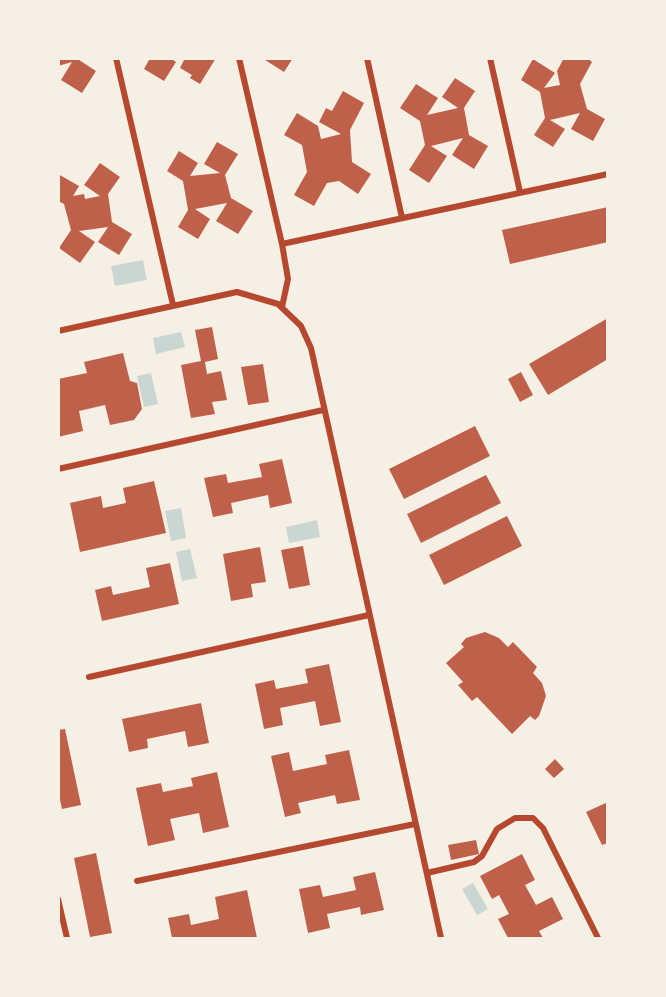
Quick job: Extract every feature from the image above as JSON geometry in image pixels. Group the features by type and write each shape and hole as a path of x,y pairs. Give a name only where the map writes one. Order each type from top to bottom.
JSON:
{"street":[{"path":"116,58 173,305"},
{"path":"238,58 282,244 288,279 282,307"},
{"path":"367,58 402,218"},
{"path":"490,58 520,192"},
{"path":"282,244 608,174"},
{"path":"58,331 237,292 259,297 282,307 301,326 309,342 441,939"},
{"path":"58,469 323,410"},
{"path":"90,677 369,615"},
{"path":"427,873 474,862 482,856 497,829 515,818 533,819 543,828 598,939"},
{"path":"137,881 415,824"},
{"path":"58,900 67,939"}],"shaded area":[{"path":"143,260 147,280 115,286 111,266"},
{"path":"181,332 185,347 156,354 153,338"},
{"path":"151,373 158,404 144,407 137,376"},
{"path":"181,508 186,538 171,541 165,511"},
{"path":"317,520 320,537 289,543 286,527"},
{"path":"190,549 197,578 182,581 176,552"},
{"path":"473,883 488,909 477,915 462,889"}],"building":[{"path":"58,58 76,58 96,71 82,93 61,80 72,62 58,66"},
{"path":"150,58 170,58 176,62 164,81 144,69"},
{"path":"185,58 216,58 200,84 190,78 192,75 180,68"},
{"path":"262,58 293,58 284,72"},
{"path":"564,58 587,58 592,62 580,84 587,109 605,119 593,141 571,129 580,113 550,120 565,129 553,147 534,135 545,118 540,92 521,80 533,59 555,73 544,88 560,85 557,71"},
{"path":"455,78 475,91 464,108 469,135 488,146 474,169 452,155 463,138 431,146 447,156 429,183 409,170 425,145 420,121 400,108 416,84 438,98 427,115 458,108 442,97"},
{"path":"343,91 364,103 350,130 352,162 371,174 358,194 339,181 327,183 314,206 294,195 307,172 302,145 284,135 297,113 318,126 321,139 341,134 319,122 326,108 332,111"},
{"path":"217,142 238,154 225,175 231,198 253,211 238,234 216,221 227,203 195,209 210,219 198,239 178,227 188,210 183,181 167,171 179,151 198,163 190,176 220,173 204,164"},
{"path":"100,163 120,177 108,194 112,222 132,234 119,255 98,242 108,227 79,231 95,242 80,263 59,248 71,230 64,204 58,201 58,174 79,186 73,196 84,194 85,199 100,196 84,185"},
{"path":"608,207 608,242 510,264 502,230"},
{"path":"608,318 608,359 548,395 529,364"},
{"path":"212,327 218,359 205,362 207,374 221,371 227,400 212,402 215,414 191,418 181,365 201,361 195,330"},
{"path":"123,353 130,381 137,383 142,409 134,420 110,425 105,405 79,411 83,431 58,437 58,379 87,373 84,362"},
{"path":"263,364 269,402 248,405 241,367"},
{"path":"521,372 533,395 520,402 508,379"},
{"path":"475,426 490,456 404,499 389,469"},
{"path":"282,459 292,503 270,508 268,495 231,503 233,513 213,517 204,478 226,474 228,483 262,477 259,464"},
{"path":"486,475 501,503 421,543 407,514"},
{"path":"154,481 166,533 80,552 70,503 101,496 103,508 126,503 123,488"},
{"path":"507,516 522,546 444,585 429,555"},
{"path":"303,546 310,585 289,589 281,550"},
{"path":"260,547 266,582 251,584 253,597 231,601 223,554"},
{"path":"170,563 179,604 102,621 95,590 111,586 113,595 150,587 146,568"},
{"path":"485,632 499,638 508,647 513,642 537,667 533,673 542,683 546,696 539,716 535,720 530,716 512,734 477,697 472,701 458,685 463,682 446,663 464,647 461,644 466,638"},
{"path":"329,664 341,722 320,726 315,701 280,708 283,725 264,729 255,684 274,680 276,689 308,683 305,669"},
{"path":"201,703 209,743 188,747 185,731 147,739 148,748 129,752 122,719"},
{"path":"65,729 81,805 62,809 58,791 58,730"},
{"path":"349,750 360,800 337,804 335,795 298,803 301,813 285,817 271,756 289,752 293,771 327,764 325,755"},
{"path":"555,759 564,769 554,778 545,769"},
{"path":"217,772 229,827 203,833 199,813 170,819 175,840 148,846 136,788 161,783 163,792 193,786 191,778"},
{"path":"608,802 608,843 602,845 586,812"},
{"path":"476,840 479,854 451,860 448,845"},
{"path":"96,853 112,933 90,937 74,858"},
{"path":"522,854 535,880 525,885 536,905 552,897 563,919 539,931 543,938 508,938 498,919 509,914 499,895 492,899 480,876"},
{"path":"375,872 384,910 361,915 360,907 327,914 330,928 308,933 299,889 320,885 323,897 356,890 353,877"},
{"path":"247,890 257,938 172,938 168,918 189,914 191,925 219,919 215,897"}]}
